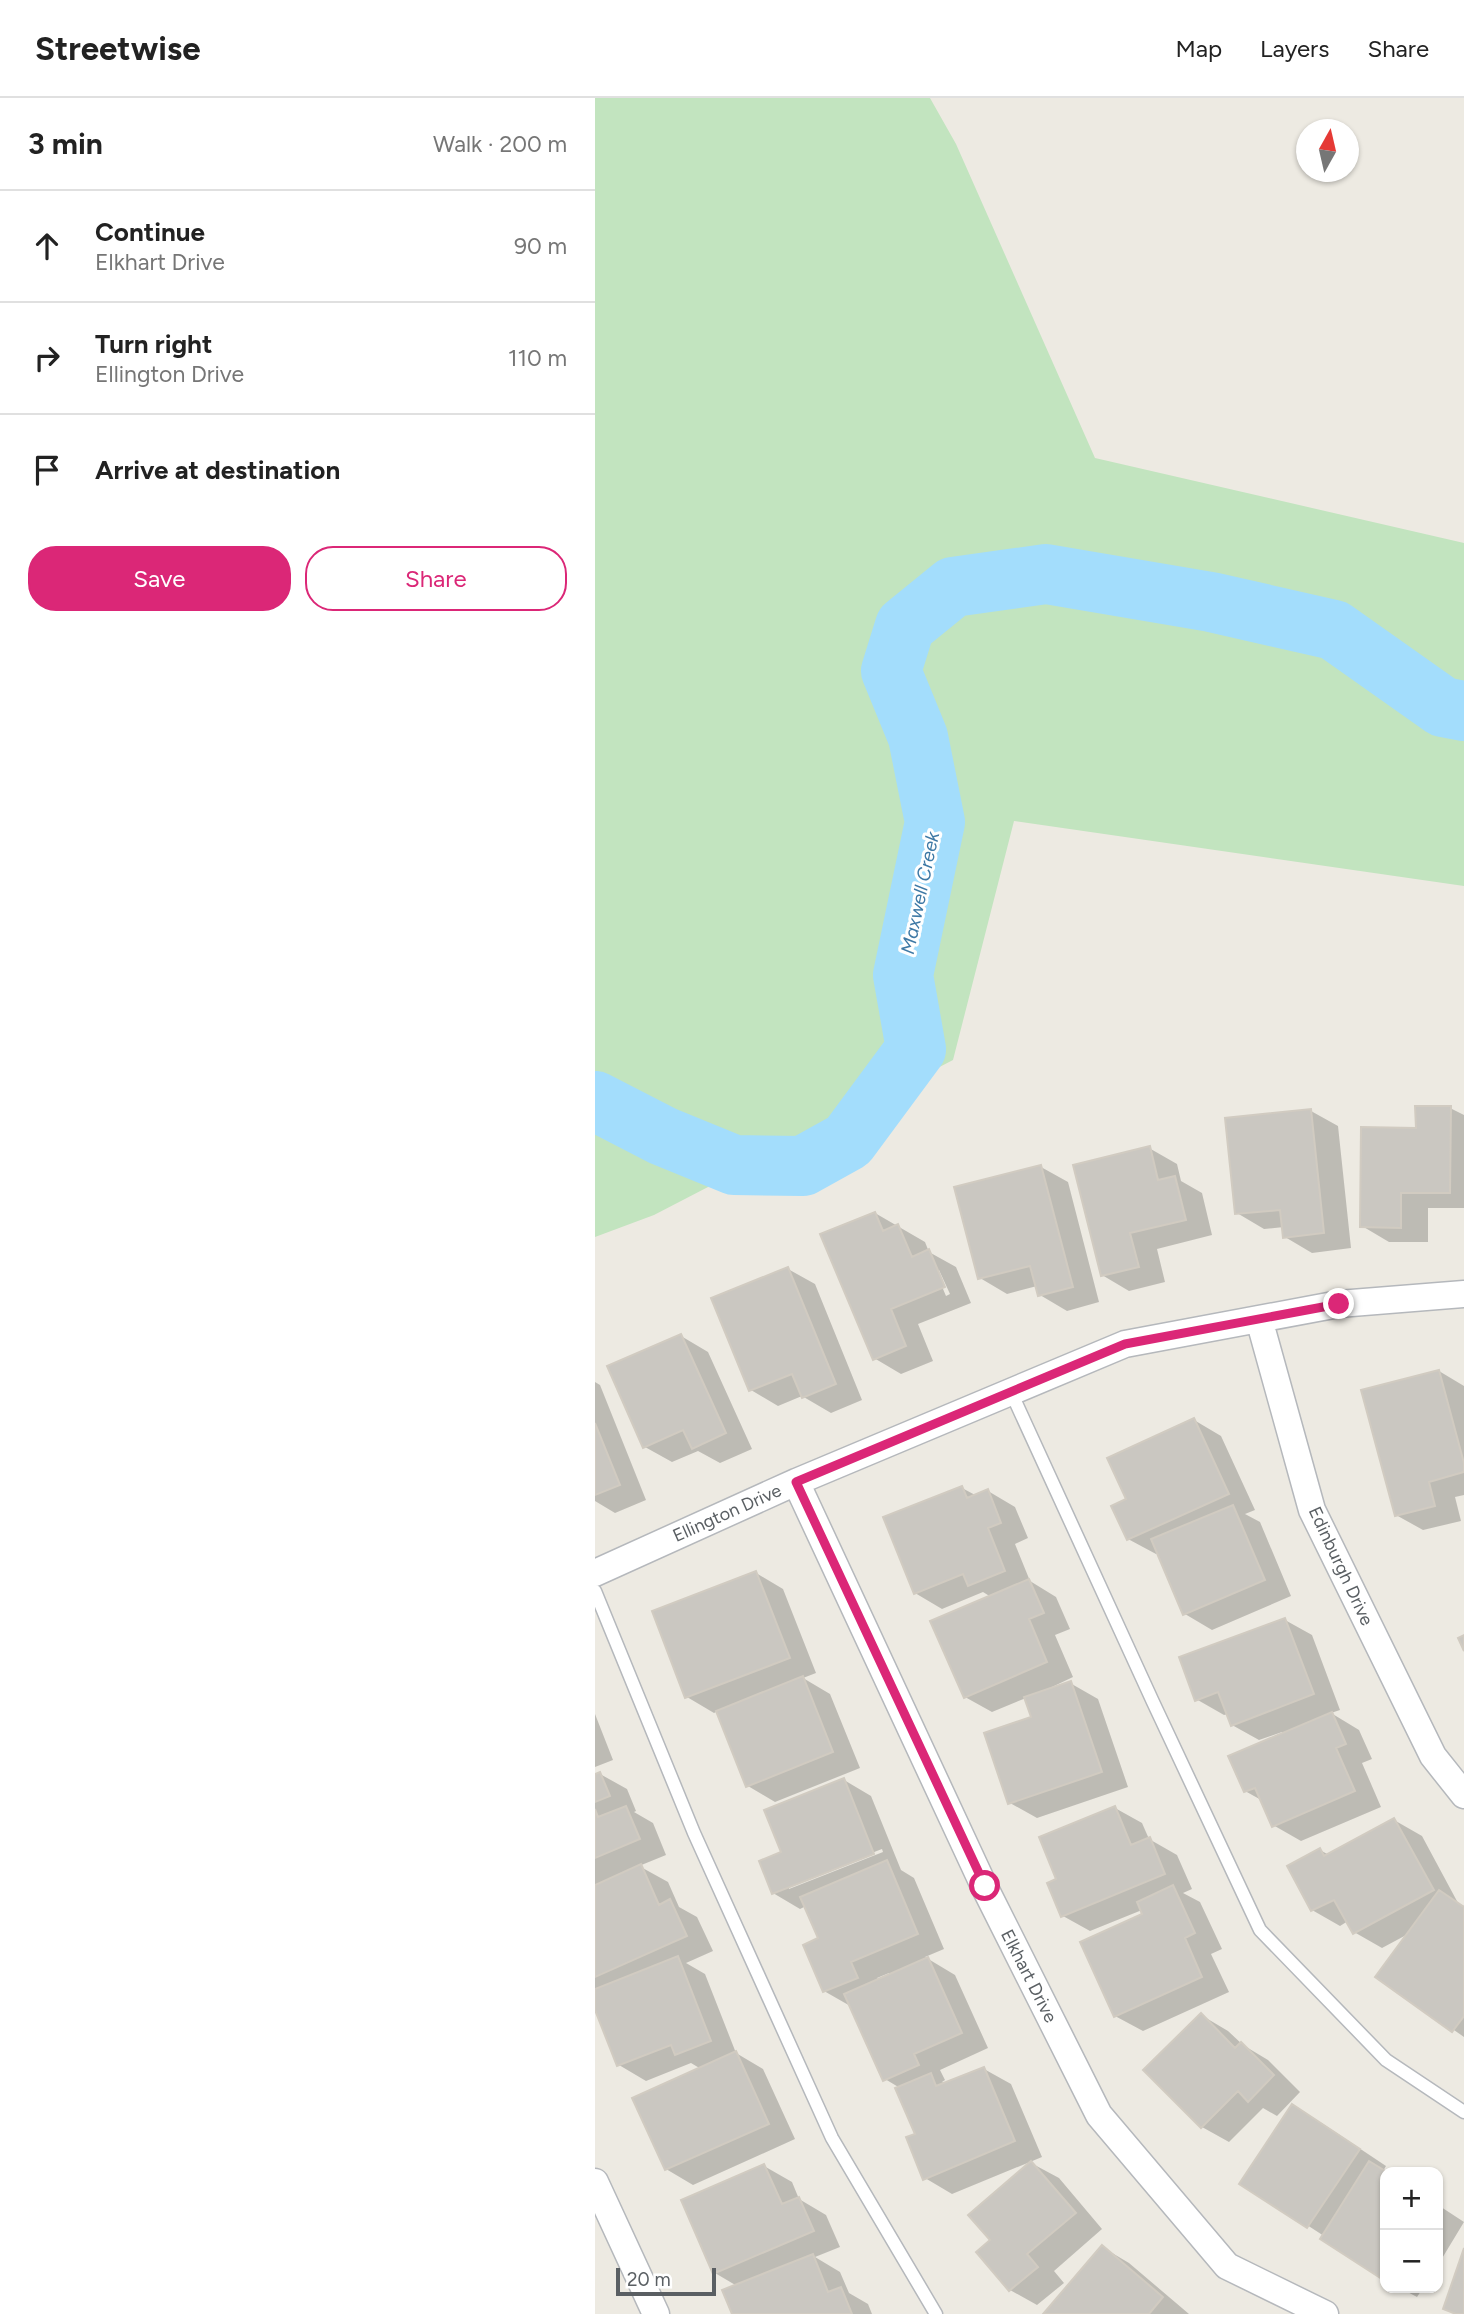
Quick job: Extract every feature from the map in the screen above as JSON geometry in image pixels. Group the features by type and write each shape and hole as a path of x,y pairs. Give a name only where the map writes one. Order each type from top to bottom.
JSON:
{"street":[{"name":"Ellington Drive","path":"595,1573 796,1482 1125,1344 1339,1304 1464,1294"},
{"name":"Edinburgh Drive","path":"1259,1319 1312,1510 1433,1756 1464,1795"},
{"name":"Elkhart Drive","path":"796,1482 985,1886 1099,2115 1227,2266 1325,2314"},
{"path":"595,2182 656,2314"}],"lane":[{"path":"1011,1392 1260,1930 1386,2060 1464,2112"},
{"path":"595,1591 694,1833 832,2138 936,2314"}],"green space":[{"path":"595,98 930,98 956,144 1095,458 1464,543 1464,886 1014,821 953,1060 654,1215 595,1237"}],"building":[{"path":"1415,1106 1451,1106 1450,1193 1401,1193 1401,1228 1360,1227 1361,1127 1416,1128"},
{"path":"1311,1109 1324,1233 1283,1238 1280,1210 1235,1214 1225,1118"},
{"path":"1150,1146 1158,1180 1175,1176 1186,1220 1130,1233 1139,1267 1101,1276 1073,1165"},
{"path":"1041,1165 1073,1287 1038,1296 1030,1266 978,1279 954,1187"},
{"path":"875,1212 883,1231 898,1224 912,1257 929,1249 945,1287 891,1309 906,1346 873,1360 820,1234"},
{"path":"788,1267 836,1384 802,1398 792,1374 749,1391 711,1298"},
{"path":"681,1334 726,1433 692,1449 683,1430 643,1448 607,1366"},
{"path":"1439,1370 1464,1463 1464,1472 1429,1482 1435,1506 1395,1516 1361,1390"},
{"path":"1194,1418 1229,1494 1127,1540 1111,1506 1126,1499 1107,1458"},
{"path":"595,1423 620,1485 595,1495"},
{"path":"962,1486 967,1498 988,1489 1001,1523 988,1528 1005,1571 968,1586 963,1574 914,1594 883,1517"},
{"path":"1233,1505 1265,1580 1183,1615 1151,1539"},
{"path":"756,1571 790,1658 685,1698 652,1611"},
{"path":"1029,1579 1044,1613 1029,1619 1047,1662 964,1698 930,1621"},
{"path":"1285,1618 1314,1694 1231,1726 1218,1692 1195,1701 1179,1657"},
{"path":"1464,1635 1464,1651 1458,1638"},
{"path":"803,1676 833,1752 746,1787 716,1711"},
{"path":"1071,1681 1102,1772 1008,1804 984,1733 1031,1717 1024,1697"},
{"path":"1332,1712 1346,1744 1336,1748 1355,1791 1272,1827 1255,1788 1244,1792 1228,1756"},
{"path":"600,1772 610,1796 595,1802 595,1774"},
{"path":"844,1778 874,1854 772,1894 759,1861 781,1852 764,1810"},
{"path":"626,1806 640,1839 595,1858 595,1809 598,1817"},
{"path":"1115,1806 1131,1845 1150,1837 1165,1874 1061,1917 1047,1883 1056,1879 1039,1837"},
{"path":"1394,1818 1434,1890 1353,1934 1334,1900 1311,1911 1287,1866 1320,1848 1324,1856"},
{"path":"887,1860 918,1934 851,1962 858,1978 823,1992 803,1945 818,1938 800,1897"},
{"path":"641,1864 659,1905 670,1899 687,1936 595,1977 595,1885"},
{"path":"1173,1885 1195,1933 1185,1938 1202,1977 1114,2017 1080,1942 1142,1914 1137,1902"},
{"path":"1439,1890 1464,1907 1464,2016 1452,2032 1375,1977"},
{"path":"678,1956 711,2041 675,2055 671,2045 617,2066 595,2010 595,1989"},
{"path":"928,1957 962,2033 914,2054 919,2065 883,2081 844,1994"},
{"path":"1201,2013 1235,2048 1241,2042 1274,2075 1248,2102 1238,2091 1201,2128 1143,2070"},
{"path":"736,2051 769,2124 665,2170 632,2098"},
{"path":"984,2067 1015,2141 923,2180 906,2137 915,2134 895,2088 931,2073 936,2086"},
{"path":"1292,2104 1360,2149 1307,2228 1239,2184"},
{"path":"1031,2161 1076,2213 1027,2254 1038,2267 1009,2291 976,2252 990,2240 968,2215"},
{"path":"1369,2161 1380,2168 1380,2278 1320,2239"},
{"path":"764,2164 782,2204 799,2197 814,2231 713,2274 681,2200"},
{"path":"1102,2245 1163,2297 1149,2314 1043,2314"},
{"path":"1464,2248 1464,2314 1456,2314 1443,2309"},
{"path":"813,2254 828,2292 841,2287 852,2314 732,2314 722,2290"}],"waterway":[{"name":"Maxwell Creek","path":"595,1101 663,1136 734,1165 803,1166 848,1141 916,1049 903,975 935,822 918,737 891,671 905,626 953,587 1046,574 1211,602 1334,630 1443,707 1464,711"}],"route":[{"path":"985,1886 796,1482 1125,1344 1339,1304"}]}
